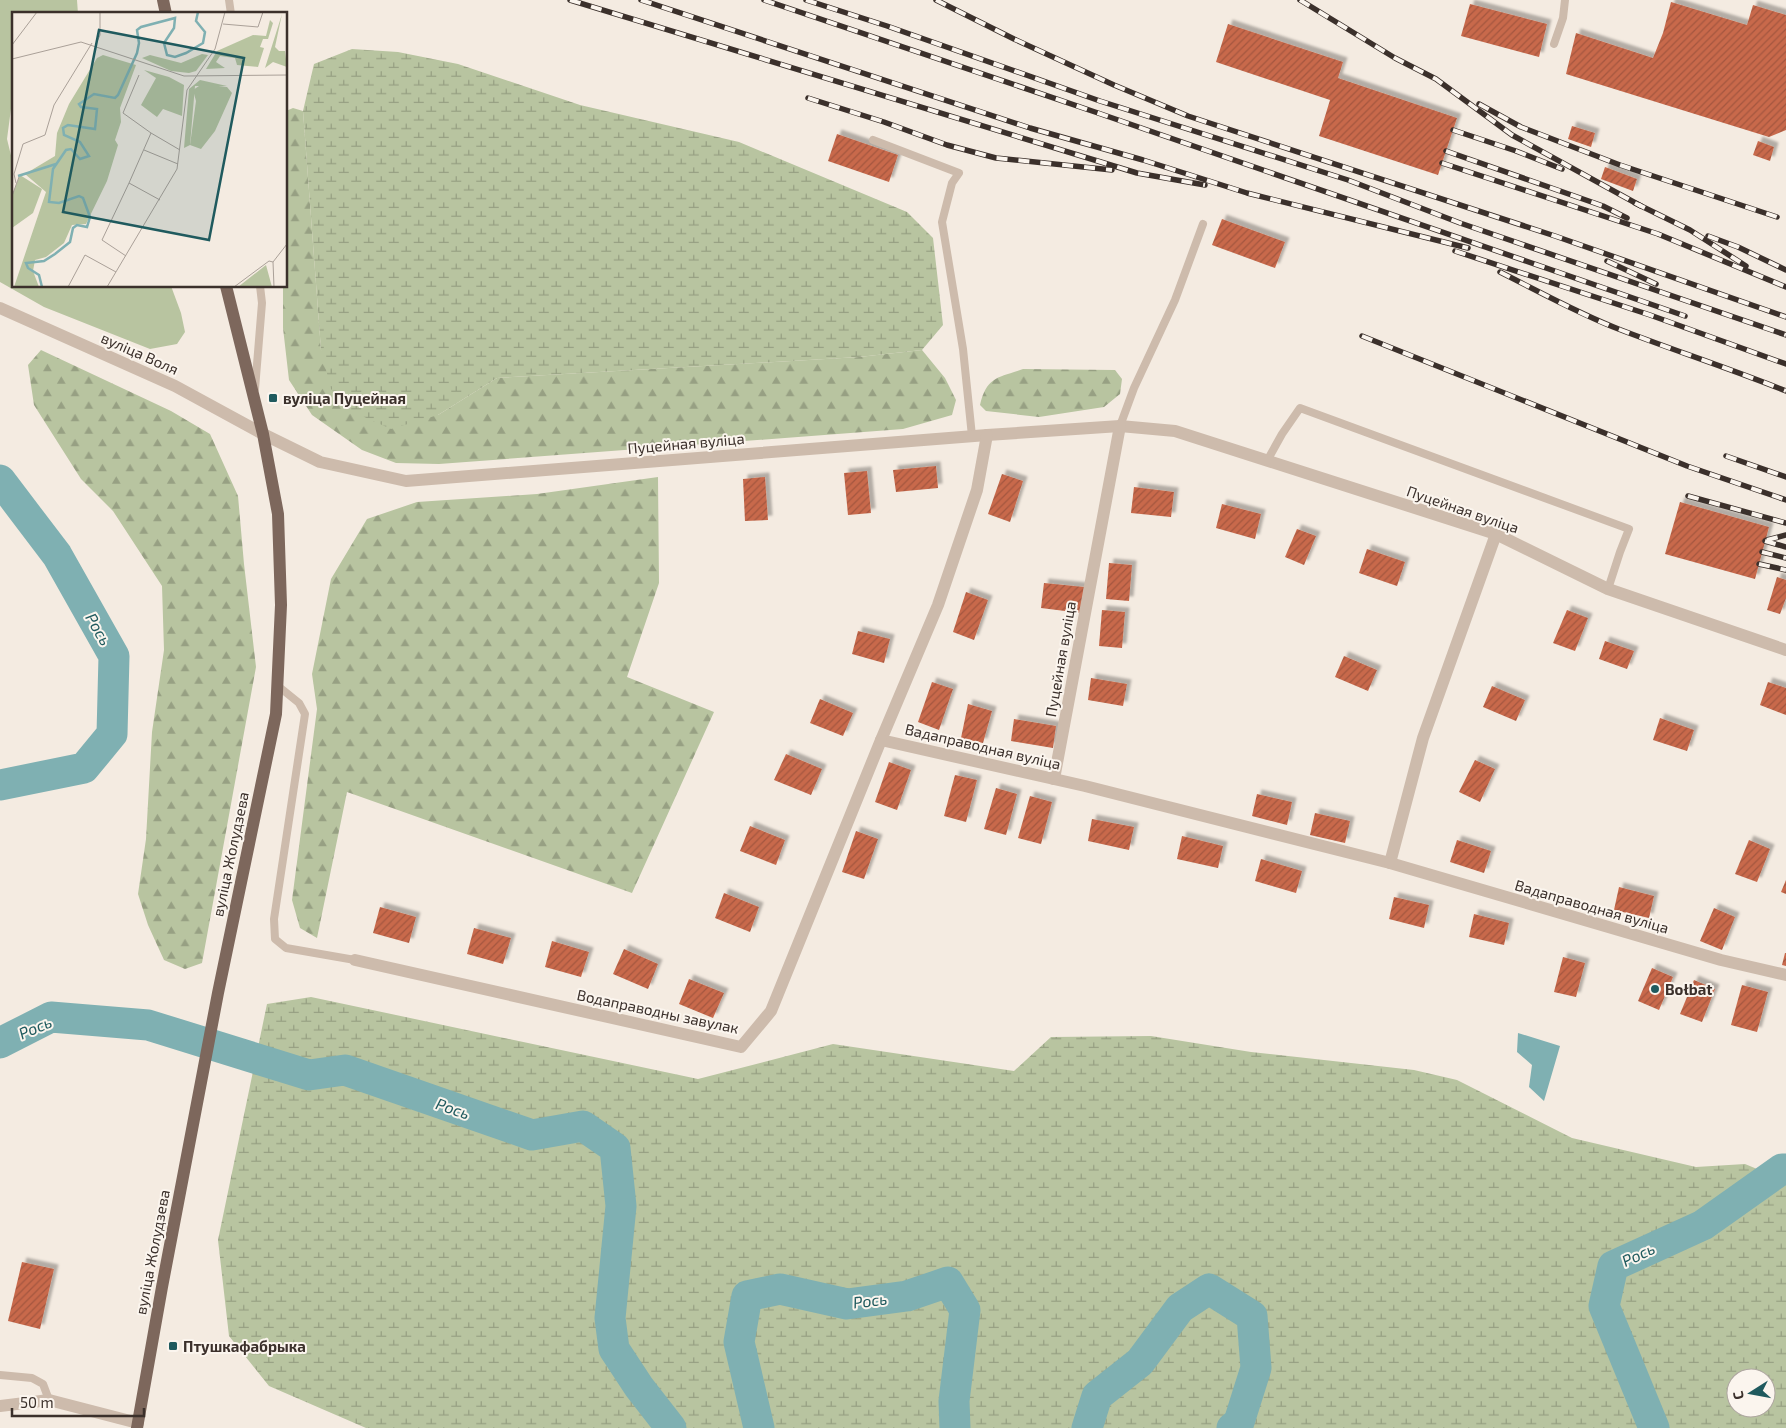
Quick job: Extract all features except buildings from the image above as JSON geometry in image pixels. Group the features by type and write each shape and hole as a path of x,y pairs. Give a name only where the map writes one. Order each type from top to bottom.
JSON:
{"main road":[{"name":"вуліца Жолудзева","path":"138,1426 162,1286 218,993 276,714 281,605 278,514 263,434 226,288"}],"street":[{"name":"вуліца Воля","path":"0,308 175,386 263,434"},
{"name":"Пуцейная вуліца","path":"263,434 320,462 406,481 1120,426 1176,431 1496,534 1608,589 1786,650"},
{"name":"Пуцейная вуліца","path":"1054,779 1120,426"},
{"name":"Вадаправодная вуліца","path":"987,435 977,490 941,596 881,740 1054,779 1390,863 1721,960 1786,975"},
{"path":"1390,863 1423,738 1496,534"},
{"name":"Водаправодны завулак","path":"355,960 741,1047 771,1011 881,740"},
{"path":"0,1406 49,1400 138,1426"}],"lane":[{"path":"1554,44 1563,18 1565,0"},
{"path":"873,140 958,173 952,182 942,222 964,349 972,436"},
{"path":"1120,426 1134,388 1175,300 1203,224"},
{"path":"254,399 262,303 260,288"},
{"path":"1267,461 1282,434 1300,408 1629,529 1608,589"},
{"path":"278,686 299,703 305,714 274,920 275,939 286,948 355,960"},
{"path":"0,1375 32,1378 43,1384 49,1400"}],"green space":[{"path":"0,0 77,0 78,12 12,12 12,101 7,139 12,160 12,288 172,288 181,313 185,332 177,344 150,349 44,307 0,282"},
{"path":"352,49 398,52 458,64 580,105 739,142 907,212 933,238 943,325 922,350 859,357 497,378 438,415 391,429 351,411 331,389 321,350 303,111 314,64"},
{"path":"293,108 303,111 321,350 438,415 497,378 859,357 922,350 945,378 956,400 952,415 903,429 439,464 396,463 362,450 312,415 289,380 283,328 283,288 288,288 288,110"},
{"path":"41,350 171,411 210,434 238,496 256,667 202,963 185,969 164,960 148,925 138,894 146,839 152,732 164,650 162,586 113,511 81,479 34,405 28,365"},
{"path":"1023,369 1115,370 1122,379 1120,394 1104,407 1039,417 986,411 980,405 986,388 990,383 995,379"},
{"path":"658,477 659,583 627,677 714,712 632,893 347,792 317,938 300,928 292,900 317,709 312,674 331,579 367,519 417,502 537,494"},
{"path":"311,997 698,1079 833,1044 1014,1071 1051,1037 1151,1036 1251,1052 1414,1070 1457,1080 1572,1138 1696,1167 1745,1164 1786,1181 1786,1428 366,1428 269,1386 229,1336 218,1240 267,1004"}],"water":[{"path":"1518,1033 1560,1046 1544,1101 1529,1087 1532,1065 1517,1052"}],"waterway":[{"name":"Рось","path":"0,480 57,555 114,656 112,734 84,768 0,785"},
{"name":"Рось","path":"0,1043 51,1017 148,1025 309,1075 345,1070 532,1135 583,1126 615,1148 621,1206 610,1318 614,1349 639,1387 671,1428"},
{"name":"Рось","path":"1654,1428 1604,1306 1613,1266 1703,1225 1782,1169 1786,1169"},
{"name":"Рось","path":"759,1428 739,1342 747,1296 780,1289 847,1304 907,1296 948,1282 965,1310 954,1401 955,1428"},
{"name":"Рось","path":"1087,1428 1097,1396 1140,1362 1180,1308 1209,1289 1252,1316 1256,1368 1239,1422 1232,1428"}],"railway":[{"path":"570,0 1137,173 1205,185"},
{"path":"641,0 1030,128 1143,160 1247,193 1468,248"},
{"path":"764,0 1098,113 1685,316"},
{"path":"806,0 887,26 1100,101 1348,180 1460,223 1786,335"},
{"path":"936,0 1014,39 1114,85 1188,116 1555,236 1786,317"},
{"path":"1300,0 1395,58 1436,79 1512,135 1641,206"},
{"path":"808,98 884,122 947,145 996,158 1112,170"},
{"path":"1479,104 1521,127 1620,165 1777,217"},
{"path":"1453,130 1562,169"},
{"path":"1446,151 1603,206 1627,218"},
{"path":"1442,163 1658,234 1786,287"},
{"path":"1635,203 1690,230 1746,266"},
{"path":"1708,236 1738,247 1786,270"},
{"path":"1455,251 1650,315 1786,364"},
{"path":"1607,261 1656,284"},
{"path":"1500,272 1605,324 1786,391"},
{"path":"1362,336 1687,466 1786,500"},
{"path":"1726,456 1786,477"},
{"path":"1688,496 1786,523"},
{"path":"1767,540 1786,535"},
{"path":"1765,541 1786,547"},
{"path":"1762,552 1786,558"},
{"path":"1759,564 1786,570"}],"place":[{"name":"вуліца Пуцейная","path":"273,398"},
{"name":"Bołbat","path":"1655,989"},
{"name":"Птушкафабрыка","path":"173,1346"}]}
